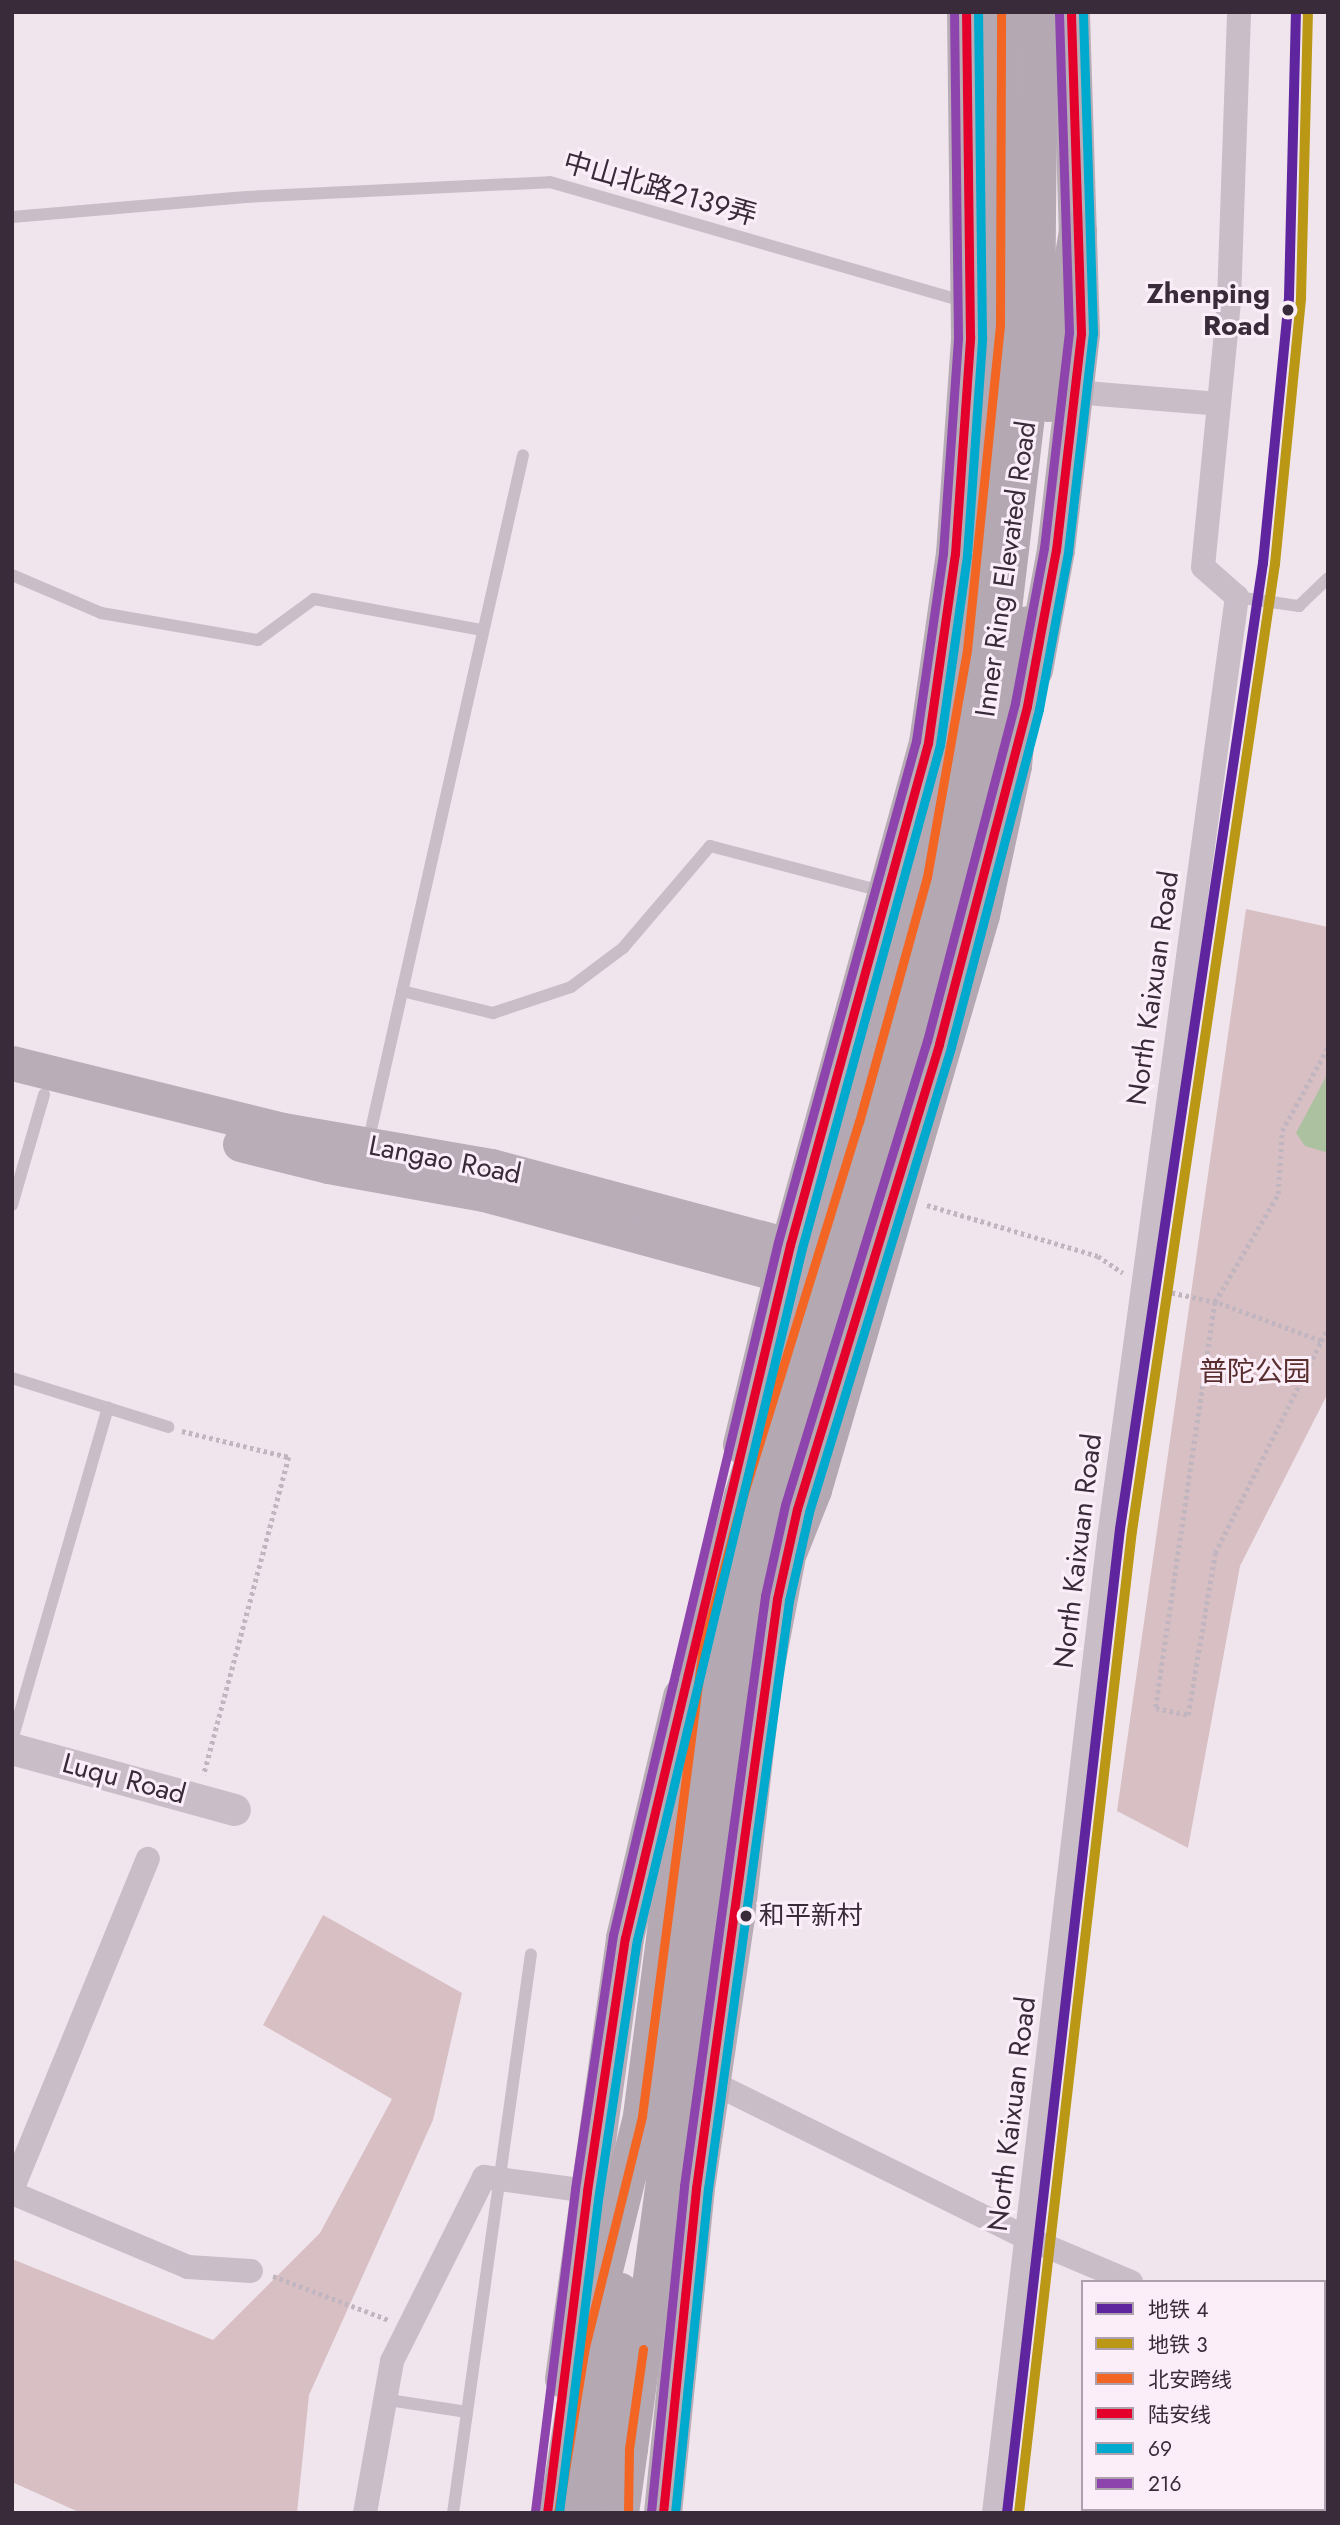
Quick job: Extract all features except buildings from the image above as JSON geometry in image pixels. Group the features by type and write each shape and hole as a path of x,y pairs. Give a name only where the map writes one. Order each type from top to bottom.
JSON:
{"highway":[{"name":"Inner Ring Elevated Road","path":"591,2513 702,1651 743,1496 859,1122 927,877 967,650 1000,326 1001,12"},
{"name":"Inner Ring Elevated Road","path":"621,2513 732,1682 777,1489 893,1115 959,874 997,659 1036,332 1039,12"},
{"path":"732,1682 813,1490 981,915 1013,766 1061,397 1078,231"},
{"path":"558,2513 585,2347 642,2116"},
{"path":"628,2513 629,2449"}],"main road":[{"path":"547,2513 587,2191 625,1937 787,1260 928,743 955,554 969,303 966,12"},
{"path":"1072,12 1078,231"},
{"path":"663,2513 710,2082 777,1599 797,1509 869,1284 939,1044 1027,706 1056,550 1061,397"},
{"name":"Langao Road","path":"12,1063 283,1130 491,1166 869,1284"},
{"name":"Langao Road","path":"28,1092 328,1166 484,1194 787,1260"}],"street":[{"path":"1237,597 1203,567 1229,301 1239,12"},
{"path":"1061,397 1219,404"},
{"name":"North Kaixuan Road","path":"994,2513 1109,1537 1237,597"},
{"name":"Luqu Road","path":"12,1749 235,1810"},
{"path":"148,1859 12,2191 188,2267 251,2271"},
{"path":"610,2033 1027,2238 1126,2280"},
{"path":"365,2513 382,2399 406,2326 484,2178 587,2191"}],"lane":[{"name":"中山北路2139弄","path":"12,217 246,197 550,182 969,303"},
{"path":"368,1143 523,455"},
{"path":"12,575 101,613 258,640 314,599 482,630"},
{"path":"1237,597 1299,606 1328,578"},
{"path":"402,991 493,1013 571,986 623,948 710,846 888,893"},
{"path":"12,1205 28,1092"},
{"path":"12,1378 168,1427"},
{"path":"12,1740 108,1408"},
{"path":"453,2513 531,1954"},
{"path":"382,2399 467,2412"}],"path":[{"path":"1321,1341 1215,1302 1156,1708 1188,1715 1215,1553 1328,1329"},
{"path":"168,1427 289,1457 198,1800"},
{"path":"251,2271 406,2326"}],"green space":[{"name":"普陀公园","path":"1246,909 1328,927 1328,1393 1240,1566 1188,1848 1117,1811"},
{"path":"323,1915 462,1993 433,2120 309,2395 297,2513 81,2513 12,2482 12,2259 213,2340 320,2233 392,2099 263,2025"}],"shaded area":[{"path":"1328,1073 1328,1149 1325,1152 1305,1146 1296,1133"}],"metro line":[{"name":"4","path":"1007,2513 1120,1529 1263,563 1289,297 1296,12"},
{"name":"3","path":"1019,2513 1132,1531 1275,564 1301,297 1308,12"}],"transit line":[{"name":"216","path":"535,2511 575,2189 613,1935 778,1242 916,741 943,553 958,337 954,12"},
{"name":"陆安线","path":"547,2513 587,2191 625,1938 790,1245 928,743 955,554 970,337 966,12"},
{"name":"69","path":"559,2513 599,2193 637,1940 802,1248 940,745 967,555 982,338 978,12"},
{"name":"北安跨线","path":"558,2513 585,2347 642,2116 702,1651 743,1496 859,1122 927,877 967,650 1000,326 1001,12"},
{"name":"216","path":"651,2512 684,2186 765,1596 785,1505 927,1041 1015,703 1044,548 1069,332 1059,12"},
{"name":"陆安线","path":"663,2513 696,2188 777,1599 797,1509 939,1044 1027,706 1056,550 1081,333 1071,12"},
{"name":"69","path":"675,2513 708,2189 789,1601 809,1512 951,1047 1039,709 1068,552 1093,333 1083,12"},
{"name":"北安跨线","path":"628,2513 629,2449 643,2349"}],"place":[{"name":"Zhenping Road","path":"1288,310"},
{"name":"和平新村","path":"746,1916"}]}
